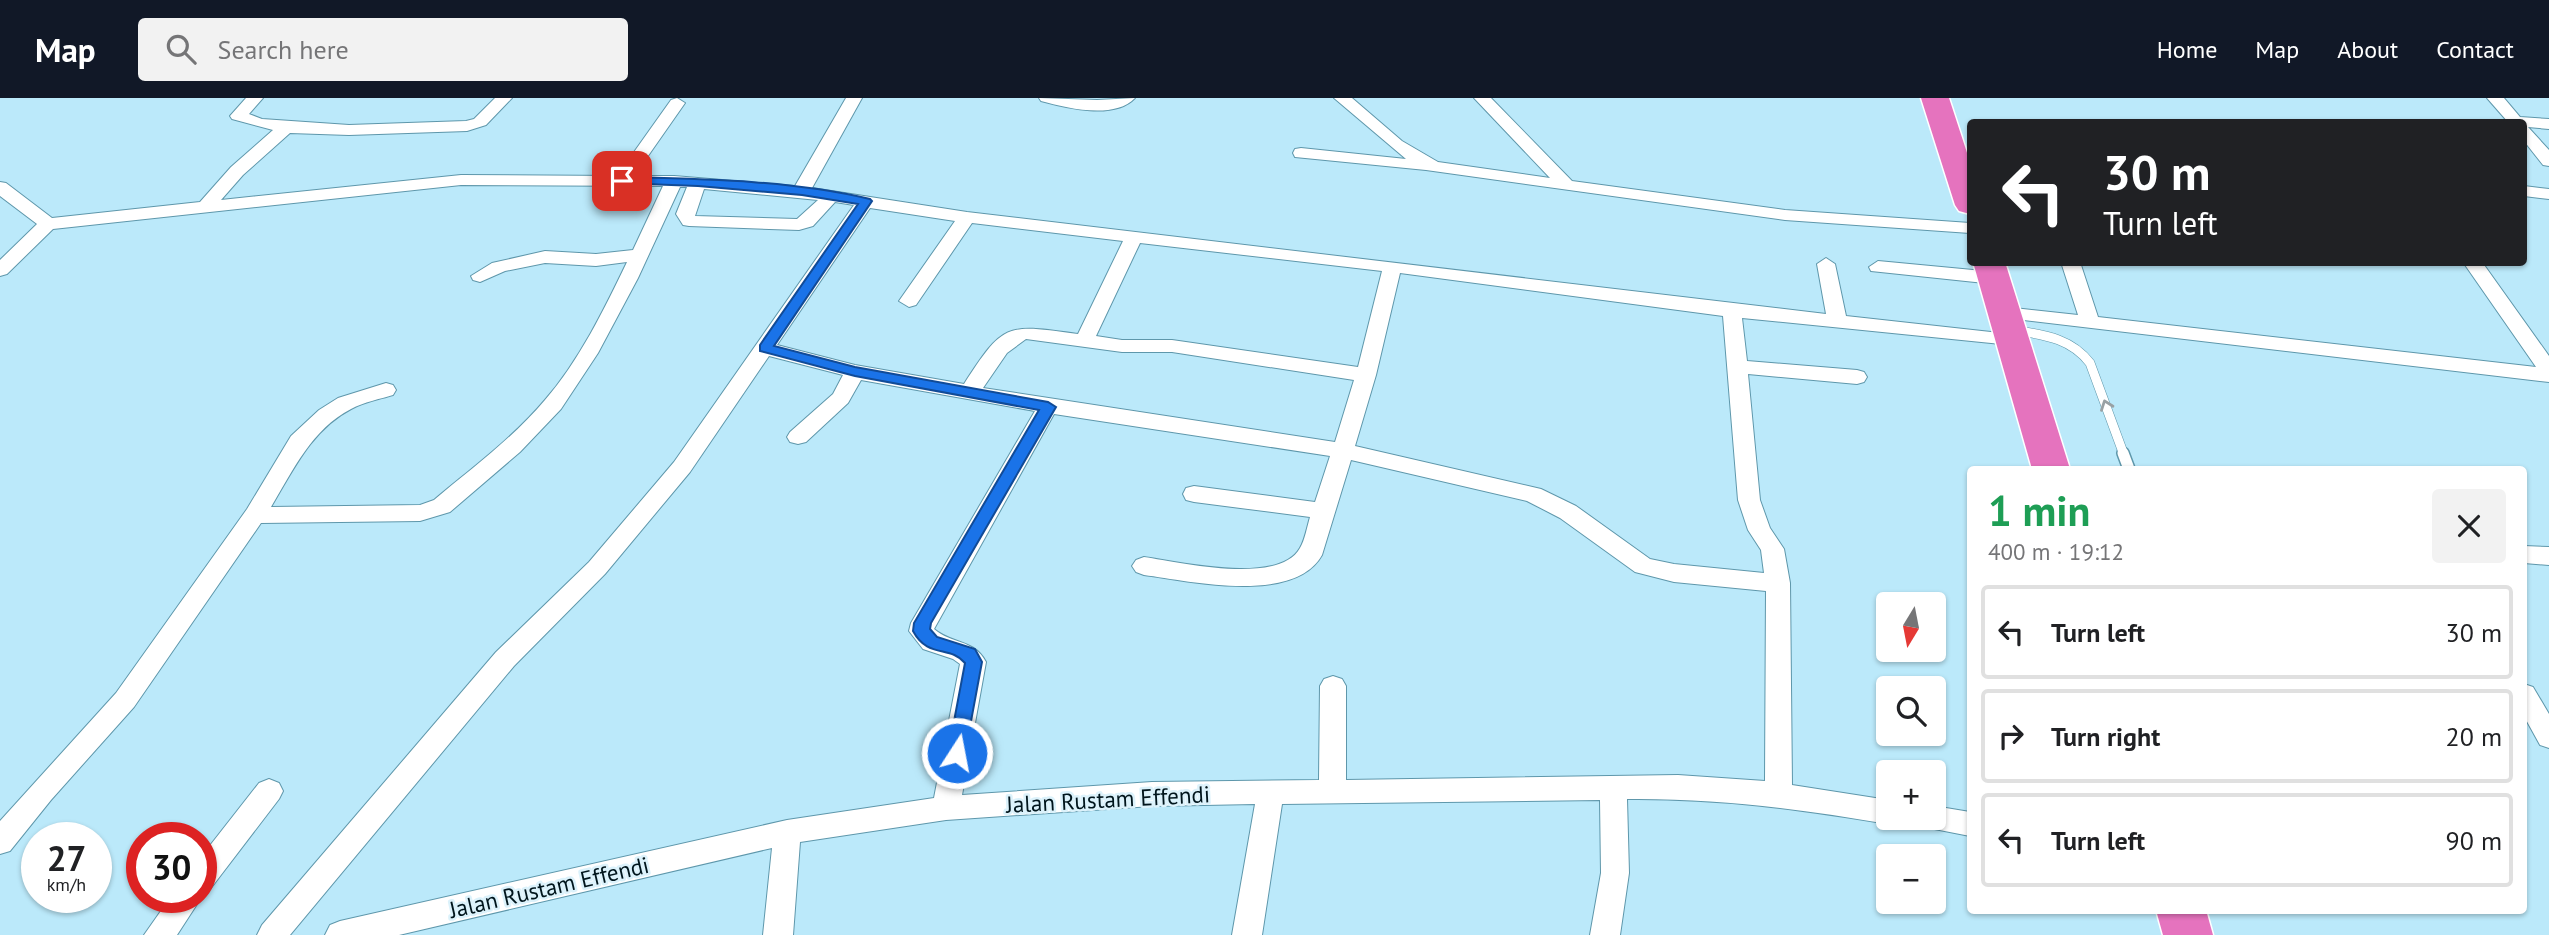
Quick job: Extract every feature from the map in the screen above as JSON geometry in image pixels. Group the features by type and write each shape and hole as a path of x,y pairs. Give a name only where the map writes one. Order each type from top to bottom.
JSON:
{"highway":[{"path":"1936,98 1963,160 1967,186"},
{"path":"1992,270 2050,466"},
{"path":"2182,914 2188,935"}],"street":[{"path":"255,98 237,116 287,127 467,126 480,122 504,98"},
{"path":"802,192 854,98"},
{"path":"1047,98 1096,107 1127,98"},
{"path":"1342,98 1363,113 1407,156 1434,167"},
{"path":"1482,98 1564,183"},
{"path":"2495,98 2513,119"},
{"path":"622,181 677,103"},
{"path":"2527,125 2549,124"},
{"path":"204,209 237,171 287,127"},
{"path":"2527,135 2548,158"},
{"path":"1301,153 1564,183 1828,219 1967,228"},
{"path":"0,270 48,224 461,180 674,181 802,192 967,217 1392,267 1732,312 1837,322 2008,327 2090,323 2549,373"},
{"path":"255,515 420,513 442,506 512,447 554,404 588,353 641,254 674,181"},
{"path":"698,183 685,214 689,221 799,225 807,222 831,196"},
{"path":"0,187 48,224"},
{"path":"2527,191 2549,194"},
{"path":"272,935 505,659 597,568 682,467 866,201"},
{"path":"909,301 967,217"},
{"path":"1084,341 1133,238"},
{"path":"480,276 499,267 545,257 596,260 641,254"},
{"path":"1826,264 1837,322"},
{"path":"2071,266 2090,323"},
{"path":"2475,266 2549,373"},
{"path":"1144,566 1254,580 1275,577 1297,568 1310,555 1366,375 1392,267"},
{"path":"1878,267 1992,270"},
{"path":"1732,312 1749,500 1756,523 1772,549 1778,583 1779,794"},
{"path":"970,392 1005,342 1017,334 1143,347 1172,346 1366,375"},
{"path":"765,348 855,372 1048,407 1341,450 1533,495 1568,512 1643,566 1659,571 1778,583"},
{"path":"1737,367 1857,377"},
{"path":"798,437 841,398 855,372"},
{"path":"0,842 41,792 125,700 255,515 299,441 326,415 345,403 386,390"},
{"path":"946,808 974,662 969,654 958,649 931,643 921,631 923,623 1048,407"},
{"path":"1194,494 1324,511"},
{"path":"2527,555 2549,556"},
{"path":"1332,792 1333,686"},
{"path":"2527,699 2549,737"},
{"name":"Jalan Rustam Effendi","path":"340,935 787,832 946,808 1152,794 1678,787 1779,794 1876,810"},
{"path":"1605,935 1615,873 1613,788"},
{"path":"217,858 269,791"},
{"path":"1247,935 1270,794"},
{"path":"1946,820 1967,824"},
{"path":"778,935 787,832"},
{"path":"159,935 176,913"}],"lane":[{"path":"2008,327 2068,341 2084,352 2128,466"}],"route":[{"path":"622,181 674,181 802,192 866,201 765,348 792,353 855,372 1048,407 923,623 921,631 931,643 958,649 969,654 974,662 957,753"}]}
